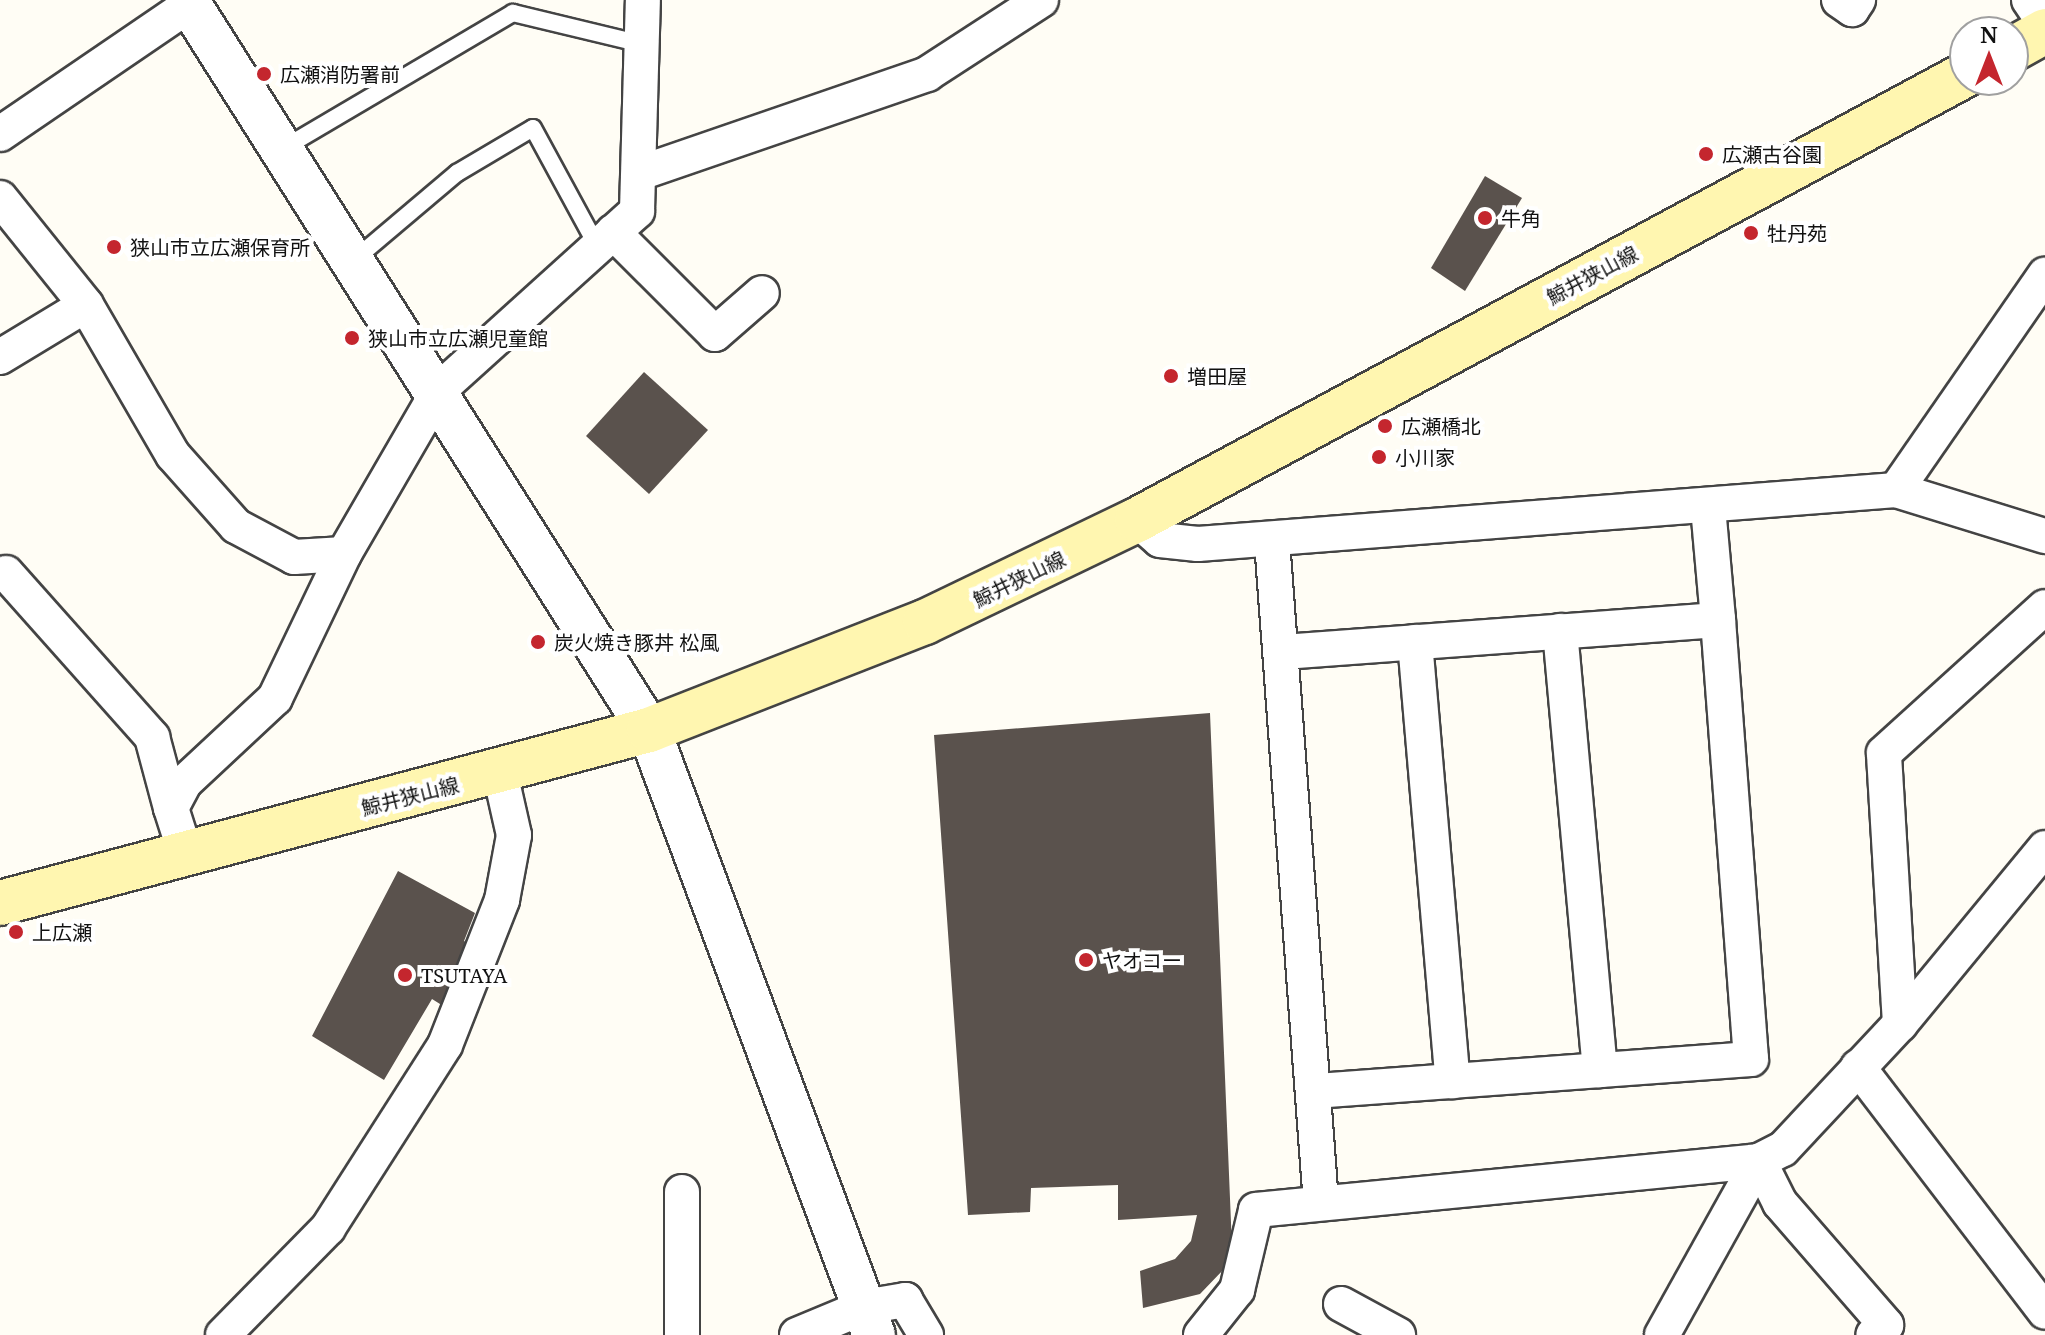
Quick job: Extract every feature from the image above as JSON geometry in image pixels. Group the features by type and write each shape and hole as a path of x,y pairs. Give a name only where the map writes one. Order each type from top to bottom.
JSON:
{"main road":[{"name":"鯨井狭山線","path":"0,903 185,852 500,773 649,730 925,622 1137,520 1949,84"}],"street":[{"path":"171,808 185,782 275,698 344,554 439,390 637,211 643,0"},
{"path":"640,173 927,74 1041,0"},
{"path":"1839,0 1852,9 1858,0"},
{"path":"2029,0 2045,24"},
{"path":"0,134 188,2 280,150 439,390 649,730 869,1321"},
{"path":"0,198 86,305 173,455 236,526 294,557 344,554"},
{"path":"605,239 715,334 762,293"},
{"path":"1896,490 2045,275"},
{"path":"0,357 86,305"},
{"path":"1137,520 1177,544 1272,541 1896,490 2045,536"},
{"path":"1317,1091 1751,1059 1708,507"},
{"path":"1272,541 1317,1091 1321,1203"},
{"path":"6,573 152,737 185,852"},
{"path":"1900,1024 1884,753 2045,607"},
{"path":"1283,652 1718,620"},
{"path":"1560,631 1600,1070"},
{"path":"1415,642 1453,1081"},
{"path":"223,1335 328,1228 445,1045 502,900 514,835 500,773"},
{"path":"1662,1335 1759,1161 1801,1133 1900,1024 2045,848"},
{"path":"1858,1067 2042,1301"},
{"path":"1201,1335 1237,1290 1256,1210 1759,1161"},
{"path":"1759,1161 1780,1203 1886,1325 1873,1335"},
{"path":"682,1192 682,1335"},
{"path":"797,1335 869,1321 913,1303 926,1335"},
{"path":"1341,1304 1398,1335"}],"lane":[{"path":"280,150 513,13 642,44"},
{"path":"353,261 457,173 533,128 605,239"}],"building":[{"name":"牛角","path":"1485,176 1522,198 1465,291 1431,268"},
{"path":"644,372 708,430 649,494 586,436"},
{"name":"ヤオコー","path":"1210,713 1232,1247 1224,1269 1200,1294 1143,1308 1140,1271 1175,1259 1191,1241 1197,1215 1118,1220 1118,1185 1031,1188 1030,1212 968,1215 934,735"},
{"name":"TSUTAYA","path":"398,871 475,913 464,941 478,950 448,1009 432,999 384,1080 312,1036"}],"place":[{"name":"広瀬消防署前","path":"264,74"},
{"name":"広瀬古谷園","path":"1706,154"},
{"name":"牛角","path":"1485,218"},
{"name":"牡丹苑","path":"1751,233"},
{"name":"狭山市立広瀬保育所","path":"114,247"},
{"name":"狭山市立広瀬児童館","path":"352,338"},
{"name":"増田屋","path":"1171,376"},
{"name":"広瀬橋北","path":"1385,426"},
{"name":"小川家","path":"1379,457"},
{"name":"炭火焼き豚丼 松風","path":"538,642"},
{"name":"上広瀬","path":"16,932"},
{"name":"ヤオコー","path":"1086,960"},
{"name":"TSUTAYA","path":"405,975"}]}
